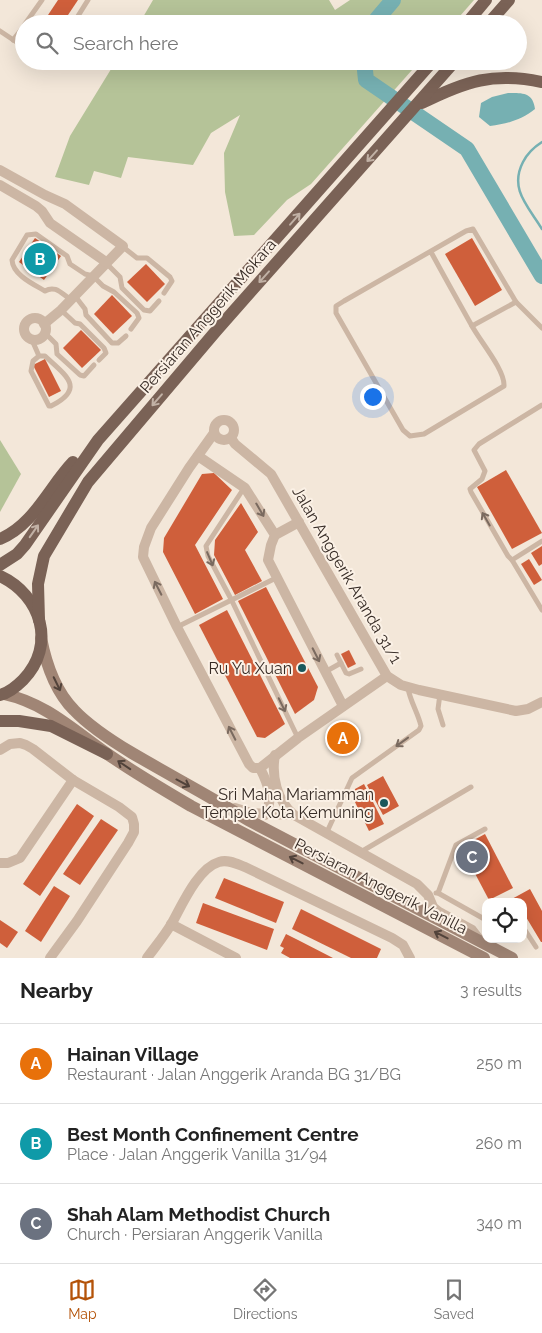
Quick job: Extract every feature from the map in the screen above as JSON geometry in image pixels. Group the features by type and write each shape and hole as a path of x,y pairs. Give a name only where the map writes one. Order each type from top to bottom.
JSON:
{"main road":[{"path":"474,15 486,0"},
{"path":"496,15 509,0"},
{"name":"Persiaran Anggerik Mokara","path":"0,565 17,554 98,440 425,70"},
{"name":"Persiaran Anggerik Mokara","path":"39,620 38,584 44,556 88,482 216,331 447,70"},
{"path":"415,107 466,83 482,79 502,77 542,82"},
{"path":"0,539 10,535 26,521 71,464 98,440"},
{"path":"0,576 21,589 30,600 39,620 41,638 36,662 28,674 18,685 2,694"},
{"name":"Persiaran Anggerik Vanilla","path":"41,638 47,663 61,694 74,710 115,742 178,781 219,802 248,820 481,941 498,955 512,958"},
{"name":"Persiaran Anggerik Vanilla","path":"2,694 42,706 107,754 191,806 471,954 484,958"},
{"path":"0,721 19,721 51,726 107,754"}],"street":[{"path":"0,170 65,204 122,246 44,328 38,340 32,340 25,335 26,323 33,319 41,321 44,328"},
{"path":"0,185 36,206 50,223 106,262"},
{"path":"42,211 51,198"},
{"path":"214,433 221,440 231,438 234,428 231,423 225,420 216,424 214,433 151,528 144,547 143,557 244,756 253,768 260,768 298,738 387,676"},
{"name":"Jalan Anggerik Aranda 31/1","path":"231,438 235,444 271,474 387,676 407,687 516,710 528,709 542,702"},
{"path":"198,456 244,488 275,535"},
{"path":"299,522 275,535 268,560 343,706"},
{"path":"0,750 10,744 20,743 33,749 72,780 119,807 132,817 134,824 134,832 77,921 50,958"},
{"path":"275,755 273,765 276,785 284,805 294,816 433,894 433,907 472,930 481,941"},
{"path":"260,768 271,800 270,807 265,815"},
{"path":"0,863 20,858 72,780"},
{"path":"219,802 250,813 294,816"},
{"path":"147,958 172,924 183,902 203,874 214,864 224,860 245,867 392,938 403,945 410,958"},
{"path":"172,924 236,958"}],"lane":[{"path":"31,15 42,0"},
{"path":"78,15 88,0"},
{"path":"0,31 13,40 15,37"},
{"path":"430,252 499,370 504,386 424,434 410,436 403,430 336,313 336,306 430,252 473,229 516,302 542,328"},
{"path":"126,336 118,343 112,342 86,315 85,309 72,298 55,288 49,288 45,291 12,267 12,260 27,235 36,234 67,256 70,264 85,274 93,276 103,286 114,292 137,313 138,322 131,329"},
{"path":"122,246 137,258 147,258 170,277 171,285 164,293"},
{"path":"106,262 120,277 122,288 144,310 150,311 159,302"},
{"path":"472,326 516,302"},
{"path":"61,310 75,323 80,324 104,348 106,353 99,360"},
{"path":"44,328 56,344 57,354 80,375 84,376 94,365"},
{"path":"32,340 39,356"},
{"path":"39,356 46,356 72,384 72,389 68,394 51,406 49,406 31,371 33,361 39,356"},
{"path":"542,405 478,444 474,450 485,471 482,479 472,487 471,492 542,610"},
{"path":"244,488 206,546 208,556 231,599 298,738"},
{"path":"512,560 542,541"},
{"path":"177,626 276,578"},
{"path":"337,655 349,674 361,669"},
{"path":"325,672 341,664"},
{"path":"326,834 352,778 419,730 421,726 410,702 407,687"},
{"path":"440,694 438,709 443,725"},
{"path":"359,853 471,787"},
{"path":"482,918 433,894 456,845 485,829"},
{"path":"527,933 536,946"}],"green space":[{"path":"153,0 329,0 335,10 350,0 474,0 461,15 144,15"},
{"path":"110,70 412,70 311,184 287,200 254,235 234,236 225,192 224,153 240,115 211,133 193,165 128,157 121,178 94,171 89,185 55,177 70,136"},
{"path":"0,440 21,474 0,512"}],"water":[{"path":"508,93 529,96 534,103 535,109 519,119 490,126 479,117 481,103 492,97"}],"building":[{"path":"58,0 78,0 68,15 48,15"},
{"path":"35,238 61,256 44,280 19,262"},
{"path":"472,238 502,290 475,306 445,254"},
{"path":"146,264 165,284 147,302 127,282"},
{"path":"112,295 132,316 113,334 94,314"},
{"path":"81,330 101,350 82,368 63,348"},
{"path":"45,359 61,391 49,397 33,365"},
{"path":"506,470 542,533 512,549 477,487"},
{"path":"214,473 232,490 195,545 223,599 195,614 163,552 164,538 202,474"},
{"path":"241,503 258,532 245,550 262,581 235,595 214,555 215,540"},
{"path":"542,546 542,564 539,566 531,553"},
{"path":"529,559 542,580 534,585 521,564"},
{"path":"266,587 318,687 314,700 295,714 238,601"},
{"path":"227,610 285,724 265,738 257,737 199,625"},
{"path":"349,650 356,664 348,668 341,654"},
{"path":"383,776 399,806 383,815 367,785"},
{"path":"364,784 384,824 369,831 353,798 355,789"},
{"path":"77,804 94,816 40,896 23,884"},
{"path":"101,819 118,830 80,885 63,874"},
{"path":"485,834 513,888 493,898 488,898 461,847"},
{"path":"224,878 284,902 276,923 215,898"},
{"path":"54,886 70,896 41,942 25,931"},
{"path":"530,889 542,911 542,942 527,919 527,898 514,898"},
{"path":"203,903 274,929 267,950 196,923"},
{"path":"301,909 381,949 377,958 351,958 292,929"},
{"path":"0,920 18,932 7,948 0,943"},
{"path":"286,934 333,958 290,958 281,953 284,948 280,946"}],"waterway":[{"path":"380,15 393,0"},
{"path":"365,70 366,80 467,149 542,276"},
{"path":"542,142 525,159 519,172 518,181 522,197 542,229"}],"place":[{"name":"Best Month Confinement Centre","path":"40,259"},
{"name":"Ru Yu Xuan","path":"302,668"},
{"name":"Hainan Village","path":"343,738"},
{"name":"Sri Maha Mariamman Temple Kota Kemuning","path":"384,803"},
{"name":"Shah Alam Methodist Church","path":"472,857"}]}
